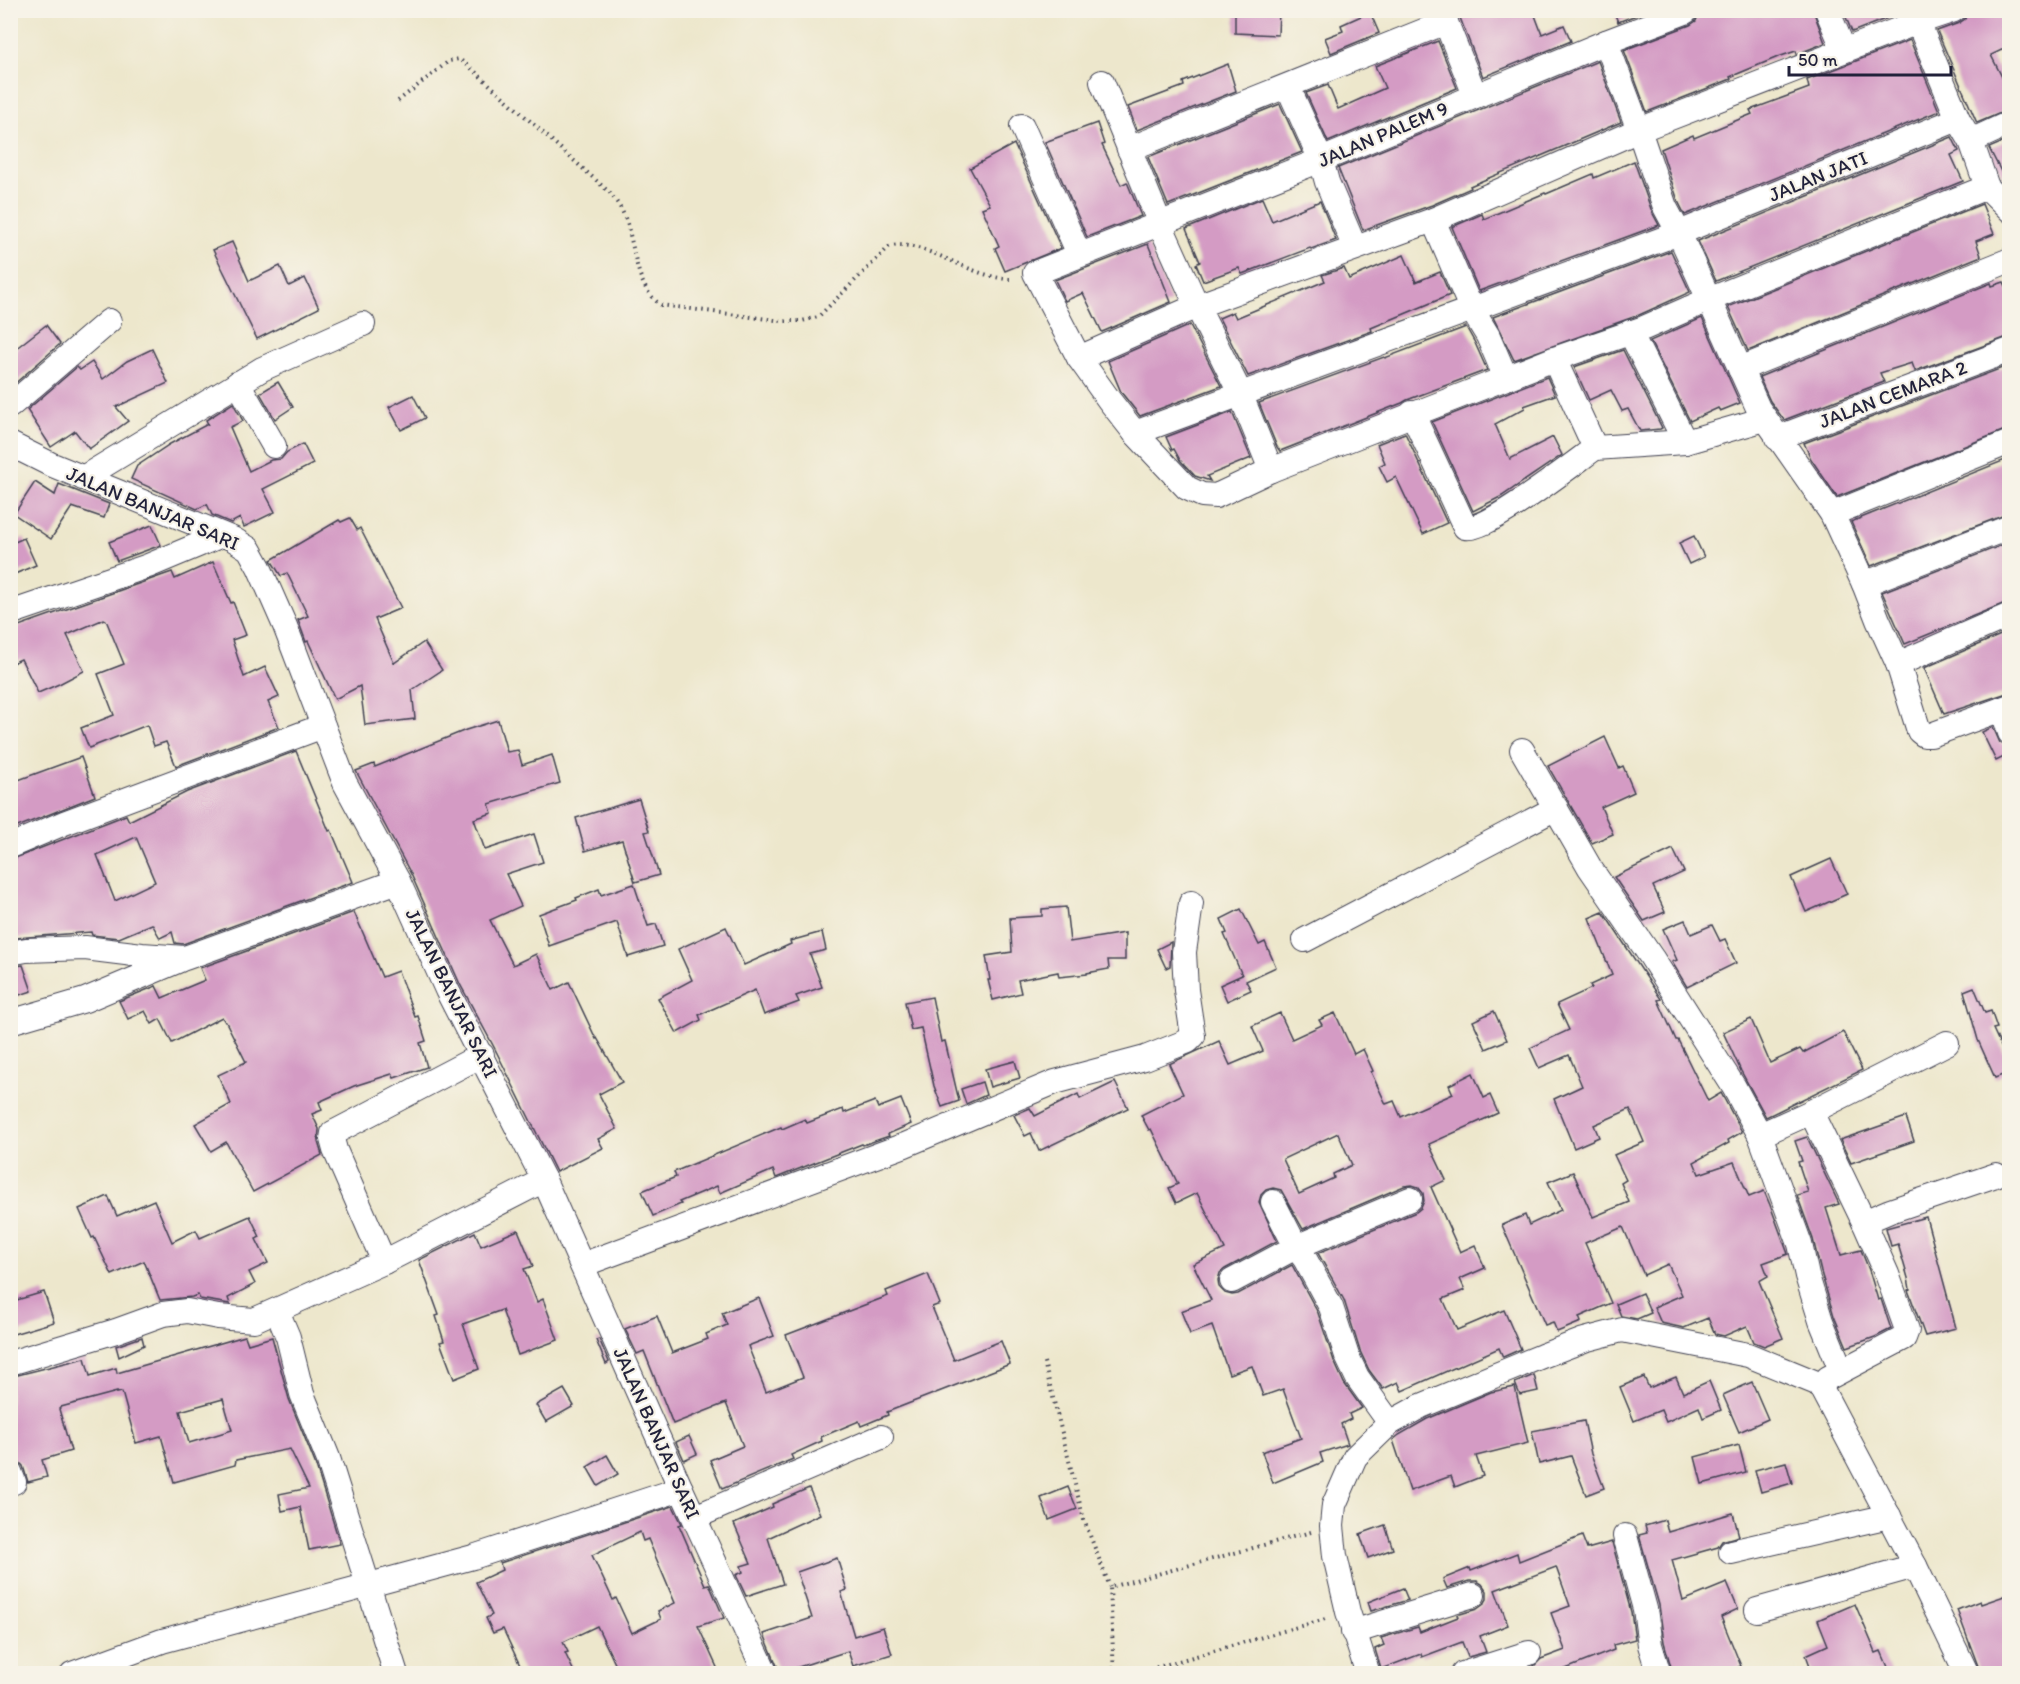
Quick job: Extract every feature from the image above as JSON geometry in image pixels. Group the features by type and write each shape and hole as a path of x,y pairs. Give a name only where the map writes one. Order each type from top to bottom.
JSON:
{"street":[{"path":"1827,10 1844,50"},
{"path":"1079,358 1197,306 1433,220 1639,130 1954,10"},
{"name":"JALAN PALEM 9","path":"1035,273 1686,11"},
{"path":"1129,149 1288,87 1443,16 1475,95"},
{"path":"1918,22 1958,119 1971,141 1987,187 2010,210"},
{"path":"1606,42 1665,207 1740,369 1771,429 1832,514 1898,664 1917,725 1922,734 1931,735 2006,707 2010,733"},
{"path":"1102,81 1160,224 1240,393 1271,470"},
{"path":"1288,87 1355,248"},
{"name":"JALAN JATI","path":"1135,433 1678,232 1958,119"},
{"path":"1971,141 2010,123"},
{"path":"1022,126 1079,254"},
{"path":"1035,273 1079,358 1135,433 1187,488 1202,495 1216,496 1271,470 1412,413 1554,359 1644,328 1987,187"},
{"path":"1433,220 1471,308 1488,336 1506,378"},
{"path":"1740,369 2010,261"},
{"path":"10,406 109,321"},
{"path":"83,478 238,382 363,324"},
{"path":"1630,332 1685,442"},
{"name":"JALAN CEMARA 2","path":"1595,448 1685,442 1771,429 2010,350"},
{"path":"1412,413 1465,527 1470,528 1486,522 1595,448 1554,359"},
{"path":"238,382 274,446"},
{"path":"1832,514 2010,442"},
{"name":"JALAN BANJAR SARI","path":"10,444 50,464 222,535 249,549 285,626 345,783 398,881 447,990 482,1054 544,1180 766,1674"},
{"path":"1864,584 2010,527"},
{"path":"10,613 148,566 222,535"},
{"path":"1898,664 2010,615"},
{"path":"10,846 64,823 323,726"},
{"path":"1522,750 1590,868 1645,948 1734,1087 1760,1135 1800,1244 1806,1276 1821,1321 1841,1370"},
{"path":"1305,940 1556,808"},
{"path":"10,1022 85,1000 185,958 398,881"},
{"path":"582,1265 905,1146 1055,1082 1145,1058 1188,1041 1192,1036 1192,1030 1186,990 1184,952 1191,903"},
{"path":"10,953 26,950 85,948 185,958"},
{"path":"1760,1135 1811,1112 1947,1043"},
{"path":"384,1262 335,1150 333,1133 482,1054"},
{"path":"1811,1112 1887,1274 1907,1330 1904,1338 1841,1370 1819,1384"},
{"path":"1864,1222 1996,1175"},
{"path":"10,1363 116,1331 163,1314 187,1311 218,1317 254,1320 384,1262 544,1180"},
{"path":"1232,1281 1296,1247 1410,1199"},
{"path":"1273,1202 1331,1307 1347,1356 1357,1377 1390,1423"},
{"path":"277,1311 288,1337 302,1394 335,1480 396,1674"},
{"path":"1368,1674 1351,1622 1335,1556 1332,1526 1334,1505 1355,1456 1390,1423 1420,1406 1584,1340 1622,1330 1748,1355 1819,1384 1916,1566 1967,1674"},
{"path":"695,1517 881,1437"},
{"path":"72,1674 162,1641 473,1557 681,1489"},
{"path":"1731,1552 1889,1516"},
{"path":"1625,1536 1645,1609 1650,1645 1659,1674"},
{"path":"1757,1610 1916,1566"},
{"path":"1351,1622 1473,1595"},
{"path":"1463,1674 1529,1653"}],"path":[{"path":"398,101 449,61 459,59 610,193 621,208 643,282 652,298 661,305 782,321 802,321 818,316 889,247 897,245 910,246 978,273 1011,279 1035,273"},
{"path":"1044,1362 1084,1520 1110,1587 1114,1674"},
{"path":"1110,1587 1332,1526"},
{"path":"1133,1674 1351,1622"}],"building":[{"path":"1235,10 1279,10 1278,35 1235,33"},
{"path":"1457,10 1533,10 1542,34 1564,25 1571,41 1483,77"},
{"path":"1613,10 1649,10 1618,22"},
{"path":"1711,10 1813,10 1825,43 1797,54 1796,51 1778,57 1730,77 1731,79 1647,112 1624,50 1690,25 1696,21 1698,16"},
{"path":"1843,10 1908,10 1852,32"},
{"path":"1968,10 2006,10 2010,18 2010,46 1991,55 2010,93 2010,109 1977,123 1937,31 1965,19"},
{"path":"1370,12 1379,33 1331,53 1325,38 1343,31 1341,25"},
{"path":"1910,40 1939,111 1685,215 1661,149 1693,135 1694,138 1752,114 1750,110 1809,88 1807,80"},
{"path":"1438,41 1457,88 1328,142 1306,93 1328,85 1338,109 1385,88 1375,66"},
{"path":"1598,61 1621,122 1470,186 1471,188 1432,205 1363,230 1338,168"},
{"path":"1228,64 1236,91 1137,130 1128,107 1184,86 1183,82"},
{"path":"1280,104 1302,152 1168,205 1148,157"},
{"path":"1097,123 1104,144 1102,145 1121,185 1127,182 1141,216 1087,237 1045,142"},
{"path":"1952,137 1959,151 1951,155 1963,181 1716,281 1698,241"},
{"path":"2010,139 2010,189 1989,148"},
{"path":"1014,144 1061,248 1005,271 995,248 999,246 982,208 990,205 970,168"},
{"path":"1634,161 1659,225 1479,291 1452,227 1482,214 1484,219 1593,174 1594,178"},
{"path":"1262,198 1272,221 1320,201 1336,240 1242,274 1239,268 1203,281 1196,264 1200,262 1186,229"},
{"path":"1982,204 1994,234 1976,241 1981,256 1748,351 1728,307"},
{"path":"232,242 249,281 280,266 289,286 305,278 319,308 257,339 213,250"},
{"path":"1148,244 1171,302 1102,332 1083,293 1065,301 1055,280"},
{"path":"1671,251 1690,292 1639,315 1514,360 1493,317"},
{"path":"1404,255 1416,282 1440,272 1450,295 1371,328 1372,331 1248,376 1219,318 1233,312 1236,318 1325,281 1322,275 1344,268 1349,279"},
{"path":"2004,282 2010,295 2010,336 1915,371 1912,363 1880,373 1884,382 1784,420 1770,401 1759,377 1991,283 1992,286"},
{"path":"1702,318 1740,403 1720,411 1718,408 1690,421 1650,341"},
{"path":"46,325 60,344 12,386 10,353"},
{"path":"1190,325 1221,386 1140,416 1121,392 1108,361"},
{"path":"1466,327 1487,370 1280,451 1277,447 1259,403"},
{"path":"152,349 168,383 116,407 128,421 89,449 75,431 51,447 27,410 77,367 80,370 92,362 103,379 127,361"},
{"path":"1623,350 1662,428 1660,429 1640,431 1628,409 1622,411 1611,390 1589,400 1574,367"},
{"path":"2010,365 2010,428 1837,497 1811,459 1804,443"},
{"path":"1547,377 1555,395 1524,406 1525,408 1495,424 1510,459 1553,437 1562,455 1502,496 1473,511 1432,422"},
{"path":"278,382 293,407 275,419 260,393"},
{"path":"413,395 425,418 401,430 389,407"},
{"path":"233,403 243,421 230,427 249,471 271,460 281,459 287,452 303,444 313,464 263,489 275,512 244,527 240,518 231,523 212,515 207,504 197,509 131,479 137,466 170,444 208,424 206,420"},
{"path":"1232,412 1251,458 1207,476 1210,481 1195,476 1180,460 1174,449 1172,450 1166,437"},
{"path":"1405,433 1447,523 1423,534 1396,477 1387,482 1379,466 1385,463 1377,444"},
{"path":"2010,458 2010,513 1871,566 1851,522"},
{"path":"35,482 55,495 59,484 109,504 104,518 72,507 51,539 14,514"},
{"path":"350,518 357,530 360,528 401,608 375,619 394,663 424,642 442,670 412,690 415,719 365,725 360,686 335,699 308,641 306,642 298,620 308,616 287,573 281,576 271,560 339,520 341,522"},
{"path":"152,525 161,545 117,561 109,542"},
{"path":"1694,536 1704,557 1689,564 1679,543"},
{"path":"24,538 36,565 10,576 10,544"},
{"path":"2010,542 2010,601 1905,644 1882,592"},
{"path":"213,562 246,635 232,640 244,677 265,667 279,697 268,702 279,727 176,766 166,742 154,746 147,725 89,748 81,728 114,715 98,674 124,664 104,619 67,635 84,671 59,684 38,693 21,659 10,664 10,629 172,572 175,579"},
{"path":"2010,631 2010,692 1944,714 1924,668"},
{"path":"498,720 507,752 518,750 522,765 552,755 560,783 489,804 492,813 474,819 485,850 534,834 543,862 506,874 521,906 490,920 513,965 536,954 553,990 569,982 596,1039 622,1082 599,1094 617,1129 598,1139 603,1148 556,1172 460,984 411,874 356,771 374,764 375,767 466,730"},
{"path":"1993,727 2000,743 2010,747 2010,754 1996,761 1982,732"},
{"path":"1605,737 1619,768 1623,766 1634,792 1601,807 1613,834 1592,843 1548,766"},
{"path":"296,751 353,882 183,944 175,943 172,932 160,938 152,924 119,938 92,935 91,932 15,938 10,923 10,860 126,815 129,821 187,792","holes":["136,837 155,882 115,901 97,855"]},
{"path":"81,757 95,796 10,830 10,783"},
{"path":"639,799 649,831 645,832 659,875 635,882 622,840 585,851 576,818"},
{"path":"1673,849 1684,872 1653,886 1665,912 1644,921 1614,877"},
{"path":"1831,859 1847,894 1806,912 1791,877"},
{"path":"634,884 648,926 656,924 663,946 628,957 617,922 549,946 539,914 599,889 601,895"},
{"path":"1066,907 1070,942 1125,933 1125,960 1108,960 1109,969 1087,974 1059,977 1058,972 1018,980 1021,993 993,1000 986,956 1012,952 1010,918 1042,916 1042,909"},
{"path":"1241,909 1259,945 1265,942 1276,967 1246,981 1251,990 1227,1001 1220,985 1242,975 1224,934 1227,933 1221,919"},
{"path":"354,912 382,977 398,971 415,1017 418,1016 426,1041 420,1043 427,1067 394,1078 392,1074 354,1086 319,1102 322,1110 312,1114 319,1129 318,1142 322,1155 253,1192 226,1142 211,1151 195,1124 231,1104 218,1075 246,1062 226,1022 222,1017 172,1043 160,1019 152,1024 145,1011 128,1019 119,1001 156,986 162,998 205,980 200,968"},
{"path":"1603,912 1661,999 1658,1000 1676,1040 1708,1101 1721,1093 1742,1132 1728,1140 1729,1143 1694,1162 1699,1174 1734,1162 1749,1197 1764,1191 1770,1205 1788,1254 1763,1263 1768,1276 1759,1281 1783,1338 1764,1346 1754,1342 1747,1326 1724,1336 1715,1334 1708,1318 1684,1328 1661,1323 1654,1307 1682,1295 1668,1264 1644,1275 1623,1227 1585,1243 1611,1303 1579,1317 1581,1322 1557,1332 1553,1322 1545,1325 1502,1225 1525,1215 1529,1225 1561,1210 1548,1182 1573,1172 1593,1217 1629,1202 1621,1183 1626,1180 1614,1155 1644,1142 1630,1109 1594,1125 1599,1137 1574,1148 1554,1099 1582,1086 1569,1055 1539,1068 1530,1048 1569,1030 1557,1004 1592,988 1590,985 1612,975 1589,918"},
{"path":"1685,920 1691,934 1712,925 1720,941 1725,939 1736,963 1687,987 1672,962 1677,960 1663,929"},
{"path":"726,927 744,965 791,944 790,941 822,932 826,950 810,954 822,987 796,996 799,1002 764,1015 755,990 699,1015 701,1020 677,1033 658,998 692,980 678,949"},
{"path":"1171,942 1170,966 1166,968 1157,949"},
{"path":"23,965 32,991 10,998 10,967"},
{"path":"1974,987 1985,1013 1991,1011 1997,1028 1993,1029 2010,1066 2010,1072 1995,1078 1978,1040 1964,991"},
{"path":"932,997 941,1042 945,1041 959,1101 942,1107 934,1086 921,1028 911,1030 905,1002"},
{"path":"1494,1011 1507,1040 1486,1049 1473,1021"},
{"path":"1280,1013 1292,1039 1322,1025 1319,1020 1335,1013 1354,1054 1363,1049 1386,1104 1394,1101 1401,1117 1453,1094 1449,1085 1473,1073 1484,1098 1490,1095 1498,1113 1429,1144 1446,1180 1431,1187 1460,1252 1475,1245 1485,1268 1460,1279 1465,1290 1443,1299 1457,1330 1504,1310 1521,1349 1503,1357 1499,1348 1402,1391 1398,1382 1383,1389 1369,1370 1360,1351 1344,1300 1318,1253 1416,1212 1424,1201 1423,1193 1418,1187 1404,1186 1303,1229 1281,1190 1273,1188 1266,1190 1259,1202 1277,1241 1225,1269 1220,1273 1219,1287 1225,1293 1238,1294 1292,1265 1318,1313 1344,1383 1362,1408 1349,1414 1351,1419 1341,1424 1348,1444 1320,1453 1323,1462 1273,1483 1262,1452 1301,1438 1283,1389 1263,1396 1252,1366 1229,1374 1212,1326 1190,1334 1181,1311 1211,1300 1193,1264 1225,1249 1197,1193 1176,1203 1169,1188 1178,1184 1151,1129 1149,1130 1141,1115 1183,1094 1169,1064 1219,1041 1230,1065 1263,1051 1252,1026","holes":["1338,1133 1352,1165 1333,1174 1334,1178 1299,1194 1283,1159"]},
{"path":"1751,1019 1770,1063 1800,1049 1803,1053 1843,1032 1862,1070 1766,1117 1723,1032"},
{"path":"1015,1061 1020,1078 990,1087 985,1069"},
{"path":"982,1082 986,1095 966,1104 961,1089"},
{"path":"1115,1082 1128,1108 1039,1151 1031,1133 1025,1136 1014,1115 1030,1108 1035,1116 1078,1094 1080,1099"},
{"path":"901,1099 911,1124 888,1134 889,1136 862,1144 776,1178 773,1170 720,1193 717,1186 653,1216 642,1191 676,1177 674,1172 781,1127 782,1129 805,1119 807,1123 843,1109 844,1113 875,1101 878,1108"},
{"path":"1906,1117 1914,1141 1851,1163 1840,1140"},
{"path":"1807,1137 1839,1204 1826,1208 1841,1255 1861,1250 1878,1300 1881,1299 1891,1329 1847,1347 1834,1316 1813,1239 1797,1195 1808,1192 1798,1162 1802,1161 1795,1141"},
{"path":"108,1196 117,1216 154,1200 172,1242 196,1230 200,1238 250,1216 260,1237 256,1239 268,1263 249,1272 255,1284 228,1298 230,1304 200,1299 198,1295 160,1300 144,1261 112,1275 94,1237 92,1238 79,1209"},
{"path":"1926,1217 1956,1328 1925,1336 1908,1290 1910,1289 1908,1278 1898,1244 1891,1246 1886,1228"},
{"path":"518,1230 533,1266 524,1269 537,1302 543,1299 558,1340 518,1355 502,1310 463,1324 479,1369 454,1379 440,1342 444,1341 436,1316 439,1315 419,1260 475,1232 481,1246"},
{"path":"928,1274 940,1304 932,1307 954,1360 1001,1341 1010,1364 887,1412 888,1415 861,1426 859,1421 821,1437 822,1441 791,1455 793,1459 722,1489 710,1460 743,1446 726,1403 673,1424 644,1351 637,1354 625,1329 657,1316 672,1353 708,1339 706,1334 727,1325 722,1313 759,1298 774,1336 748,1346 766,1392 803,1377 786,1335 888,1296 886,1291"},
{"path":"44,1292 54,1322 10,1335 10,1302"},
{"path":"1642,1293 1651,1313 1637,1319 1621,1316 1616,1304"},
{"path":"245,1336 248,1344 272,1337 289,1399 315,1463 340,1544 309,1550 300,1507 282,1511 279,1494 309,1488 290,1449 236,1460 235,1465 174,1482 161,1436 136,1443 122,1392 61,1407 59,1409 71,1451 42,1460 47,1477 28,1482 23,1466 10,1458 10,1377 85,1358 90,1376 116,1368 117,1373","holes":["223,1399 232,1430 189,1443 180,1411"]},
{"path":"142,1337 144,1345 119,1357 116,1346"},
{"path":"599,1339 609,1362 606,1364 596,1340"},
{"path":"1534,1375 1538,1391 1520,1395 1515,1383"},
{"path":"1644,1377 1649,1388 1676,1377 1683,1393 1709,1381 1721,1410 1703,1418 1699,1407 1666,1422 1661,1410 1634,1421 1620,1387"},
{"path":"1752,1382 1768,1419 1739,1432 1723,1395"},
{"path":"1515,1387 1528,1443 1476,1456 1483,1476 1455,1487 1451,1476 1410,1491 1393,1440 1427,1419 1491,1392"},
{"path":"564,1389 574,1406 546,1422 536,1405"},
{"path":"1584,1421 1591,1454 1604,1488 1586,1495 1571,1456 1539,1464 1532,1431"},
{"path":"689,1436 697,1454 684,1460 676,1442"},
{"path":"1739,1445 1746,1472 1702,1484 1695,1457"},
{"path":"607,1455 618,1474 598,1486 587,1467"},
{"path":"1786,1462 1792,1483 1761,1492 1755,1470"},
{"path":"1068,1487 1077,1509 1049,1520 1041,1498"},
{"path":"809,1488 820,1514 768,1538 783,1584 746,1596 736,1575 743,1572 741,1566 751,1563 734,1524"},
{"path":"673,1506 705,1585 709,1584 724,1618 698,1626 720,1674 620,1674 597,1626 563,1642 568,1652 565,1653 575,1674 524,1674 503,1629 493,1633 486,1618 492,1615 476,1582 502,1570 500,1563","holes":["640,1532 643,1541 648,1539 675,1603 658,1611 661,1619 632,1633 616,1598 613,1600 592,1555"]},
{"path":"1733,1513 1739,1536 1722,1541 1718,1547 1672,1560 1683,1601 1727,1583 1738,1609 1721,1617 1741,1666 1724,1674 1673,1674 1664,1642 1659,1605 1639,1535 1647,1533 1645,1526 1665,1520 1668,1532"},
{"path":"1385,1525 1393,1549 1368,1558 1360,1534"},
{"path":"1582,1536 1587,1549 1612,1542 1631,1612 1635,1639 1613,1645 1614,1650 1553,1674 1512,1674 1533,1667 1541,1659 1565,1650 1551,1613 1570,1606 1556,1567 1495,1590 1508,1625 1480,1636 1486,1652 1468,1657 1462,1642 1381,1669 1375,1649 1384,1645 1381,1638 1418,1627 1420,1632 1458,1617 1457,1615 1477,1609 1487,1599 1487,1591 1477,1581 1469,1581 1447,1588 1443,1579 1517,1553 1519,1561"},
{"path":"837,1558 847,1590 841,1592 854,1636 883,1627 892,1654 853,1666 848,1651 780,1673 764,1634 812,1618 797,1572"},
{"path":"1403,1588 1408,1600 1371,1611 1368,1602"},
{"path":"2010,1594 2010,1674 1981,1674 1957,1610 1980,1601 1981,1604"},
{"path":"1855,1604 1876,1653 1881,1651 1891,1674 1813,1674 1806,1655 1828,1645 1818,1620"}]}
